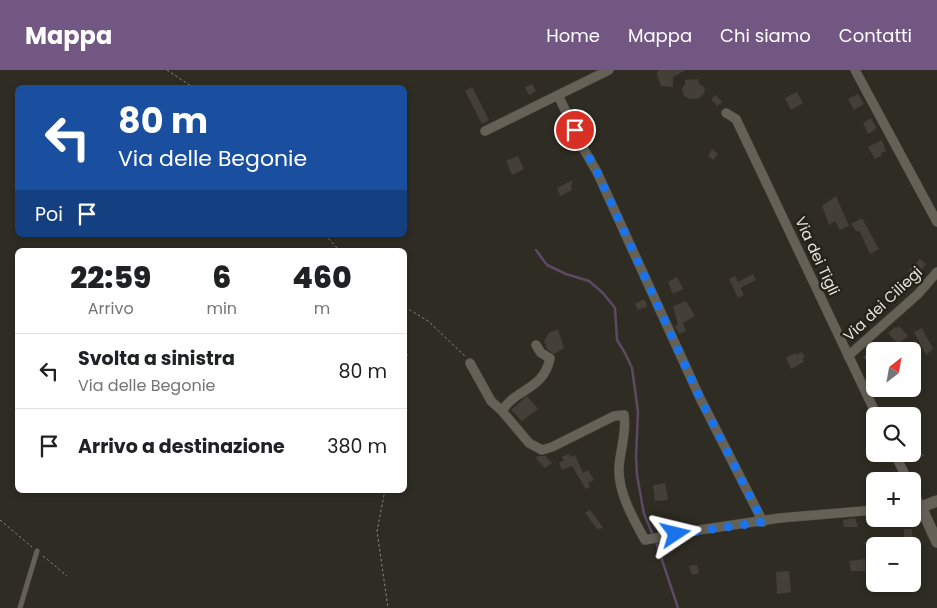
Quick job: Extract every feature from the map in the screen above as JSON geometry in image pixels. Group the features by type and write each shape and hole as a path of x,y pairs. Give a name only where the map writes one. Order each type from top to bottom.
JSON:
{"street":[{"path":"485,131 610,70"},
{"path":"856,70 937,222"},
{"path":"558,95 583,148 597,172 700,398 763,522"},
{"name":"Via dei Tigli","path":"726,113 736,119 873,407"},
{"name":"Via dei Ciliegi","path":"848,356 918,294 937,272"},
{"path":"502,412 507,403 540,380 548,367 550,358 541,353 536,345"},
{"path":"470,363 491,401 529,443 542,450 552,447 614,416 624,415 626,427 619,471 623,493 646,540 780,518 866,511"},
{"path":"921,506 937,501"},
{"path":"921,514 937,542"}],"lane":[{"path":"20,608 36,551"}],"path":[{"path":"167,70 190,85"},
{"path":"327,237 337,248"},
{"path":"407,308 428,321 467,357 470,363"},
{"path":"384,493 377,531 388,608"}],"building":[{"path":"658,70 686,70 673,77 673,87 661,86 657,75"},
{"path":"698,79 705,92 700,98 690,99 684,96 682,89 685,80"},
{"path":"532,84 536,91 529,95 525,87"},
{"path":"472,87 489,120 482,124 465,91"},
{"path":"797,92 803,103 791,110 785,98"},
{"path":"858,94 864,104 854,110 848,99"},
{"path":"716,95 722,102 717,106 711,99"},
{"path":"871,118 876,127 875,130 868,134 863,123"},
{"path":"882,140 886,151 875,159 868,147"},
{"path":"712,149 718,154 713,160 708,156"},
{"path":"518,156 524,169 512,175 506,161"},
{"path":"573,180 572,190 560,196 557,188"},
{"path":"836,196 849,226 840,230 835,221 829,225 822,206"},
{"path":"862,218 879,249 870,254 859,230 857,232 851,224"},
{"path":"920,259 926,264 916,277 908,271"},
{"path":"753,274 756,280 740,288 744,295 738,298 729,279 735,276 738,282"},
{"path":"677,277 683,289 673,294 668,282"},
{"path":"644,299 646,307 638,310 635,304"},
{"path":"686,301 695,316 683,323 686,331 679,334 675,326 678,325 673,306"},
{"path":"899,326 908,336 900,342 896,342 888,333 895,327"},
{"path":"922,328 933,349 926,355 921,342 914,332"},
{"path":"558,329 564,348 554,354 547,349 544,341 549,333"},
{"path":"802,352 805,357 802,358 804,362 791,369 786,358 795,353 796,355"},
{"path":"527,396 538,409 522,421 511,410"},
{"path":"569,454 571,457 575,455 583,473 588,470 594,480 588,483 590,487 586,489 572,466 562,470 559,463 564,460 562,457"},
{"path":"545,456 552,463 545,468 535,457"},
{"path":"665,483 668,500 655,501 653,485"},
{"path":"590,510 603,528 597,529 585,513"},
{"path":"855,518 858,527 844,527 843,520"},
{"path":"904,529 912,529 912,537 904,537"},
{"path":"865,559 865,571 851,571 849,561"},
{"path":"697,565 699,573 692,575 689,566"},
{"path":"789,571 791,592 777,594 776,572"}],"waterway":[{"path":"536,250 547,265 566,274 589,281 603,293 615,308 617,340 632,368 638,412 637,475 644,514 653,535"},
{"path":"656,542 678,608"}],"route":[{"path":"575,130 597,172 700,398 763,522 676,534"}]}
